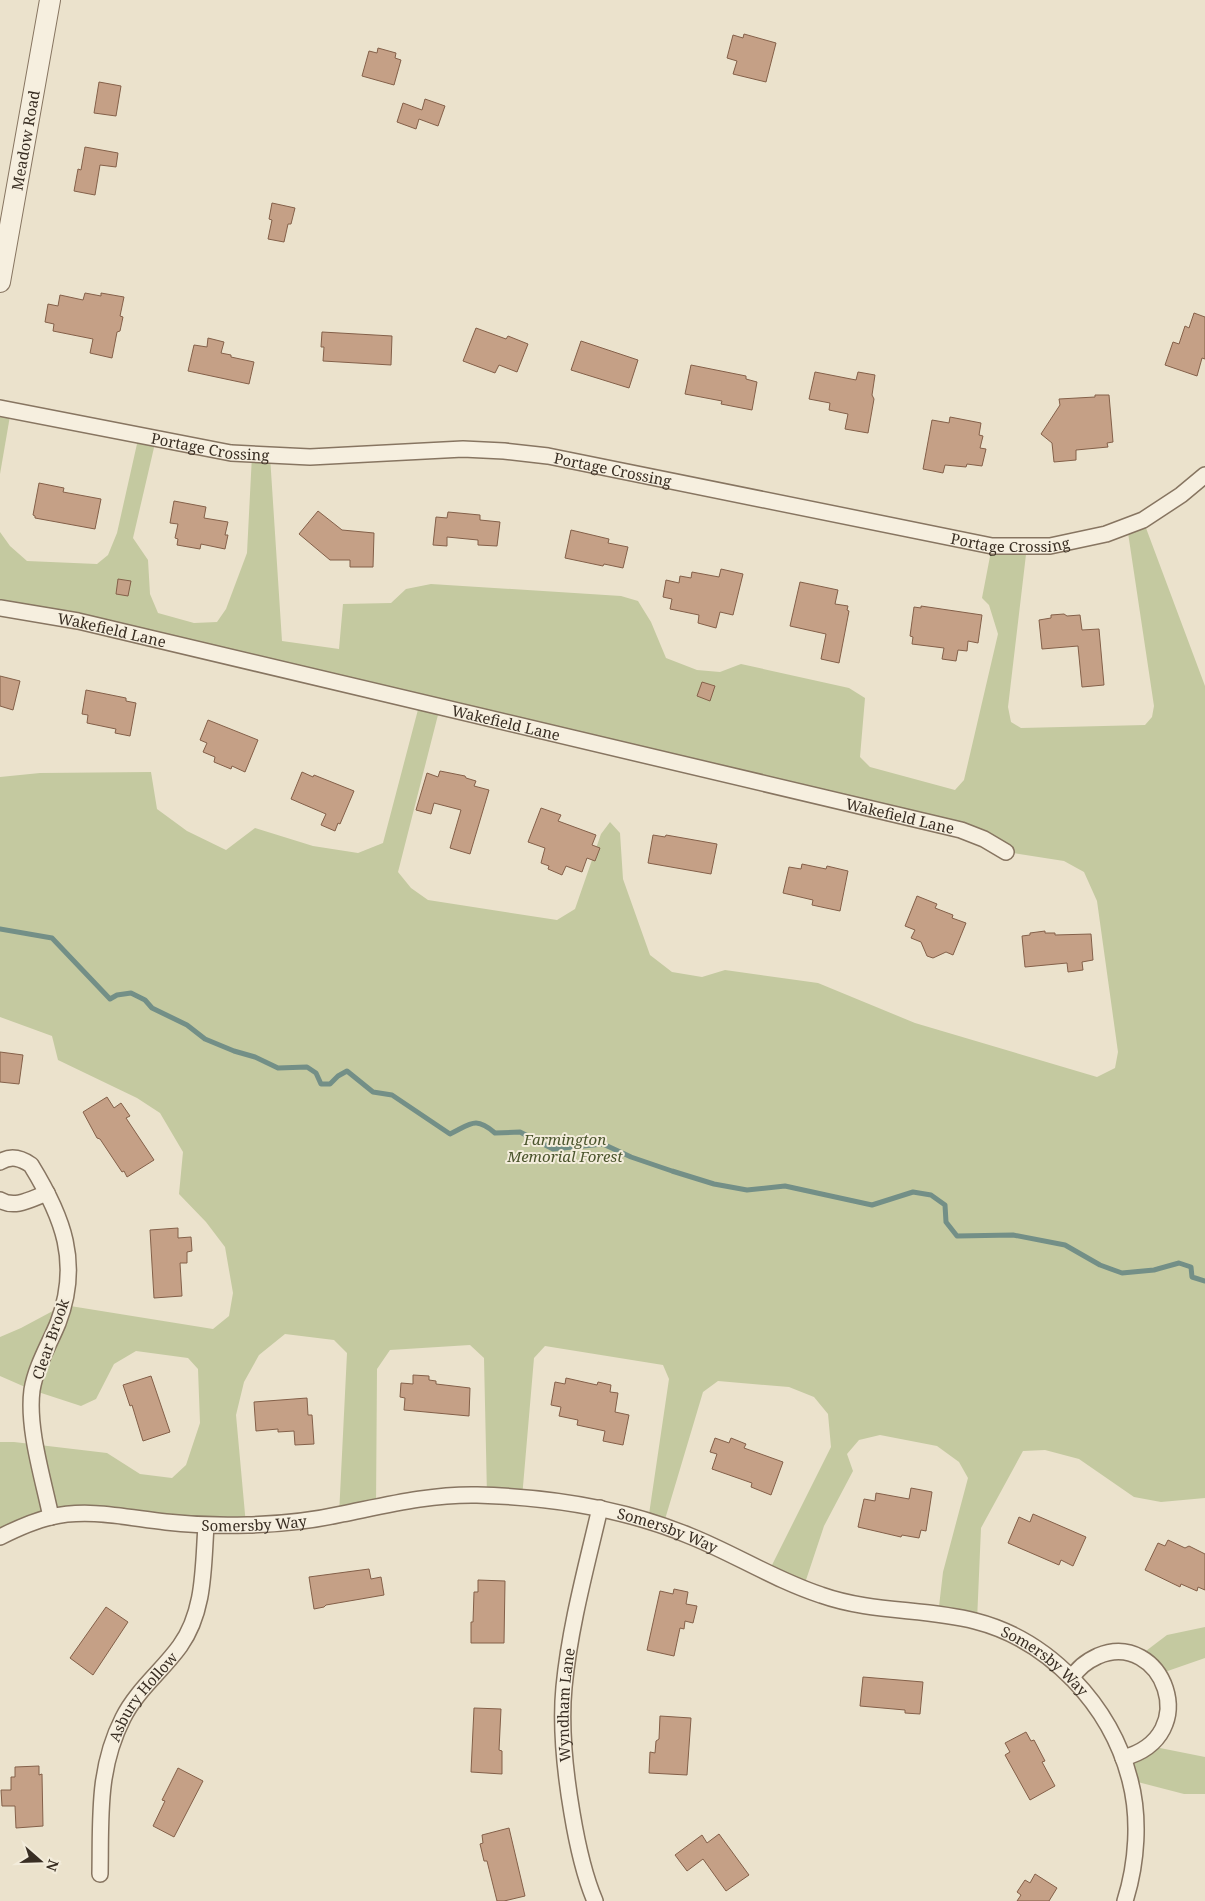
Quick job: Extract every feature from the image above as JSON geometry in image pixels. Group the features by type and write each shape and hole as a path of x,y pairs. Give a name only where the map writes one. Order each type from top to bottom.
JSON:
{"street":[{"name":"Meadow Road","path":"0,282 50,0"},
{"name":"Portage Crossing","path":"0,408 238,454 310,457 463,449 548,456 992,546 1050,546 1106,534 1144,520 1181,495 1205,475"},
{"name":"Wakefield Lane","path":"0,608 78,621 961,830 984,839 1006,852"},
{"name":"Clear Brook","path":"0,1162 10,1158 24,1160 31,1165 47,1193 64,1232 69,1270 64,1305 38,1368 32,1390 31,1412 33,1429 51,1517"},
{"path":"0,1200 10,1204 18,1204 47,1193"},
{"name":"Somersby Way","path":"0,1537 29,1524 51,1517 80,1514 107,1515 206,1526 292,1522 442,1496 477,1495 529,1498 600,1508 648,1521 690,1536 783,1580 824,1596 867,1608 957,1617 977,1621 995,1628 1043,1653 1072,1678 1106,1724 1123,1758 1130,1780 1135,1817 1134,1863 1125,1901"},
{"name":"Wyndham Lane","path":"595,1901 576,1842 563,1743 564,1698 569,1646 577,1601 600,1508"},
{"name":"Asbury Hollow","path":"100,1874 101,1802 104,1769 123,1717 139,1692 179,1648 191,1629 198,1608 203,1582 206,1526"},
{"path":"1072,1678 1076,1671 1088,1660 1104,1653 1121,1652 1138,1657 1153,1667 1164,1681 1169,1698 1168,1716 1162,1733 1150,1746 1135,1755 1123,1758"}],"green space":[{"path":"0,408 11,410 0,474"},
{"name":"Farmington Memorial Forest","path":"139,435 156,439 133,538 148,560 150,594 158,613 194,623 217,622 226,609 247,553 252,455 270,456 282,641 339,649 343,604 391,603 406,589 431,584 621,596 638,601 651,622 666,658 697,670 720,672 741,664 849,688 865,698 860,757 870,767 955,790 964,780 998,634 989,605 982,598 992,546 1027,546 1008,707 1011,722 1021,728 1145,725 1152,717 1154,706 1127,526 1143,520 1205,686 1205,1498 1161,1502 1134,1497 1079,1459 1045,1450 1023,1451 981,1528 977,1621 938,1615 943,1572 968,1478 959,1462 937,1446 880,1435 859,1440 847,1454 853,1471 824,1526 803,1589 768,1573 831,1447 828,1414 814,1397 789,1387 718,1381 703,1392 663,1526 648,1521 669,1379 663,1365 545,1346 534,1358 522,1498 487,1496 484,1358 470,1345 390,1350 377,1369 376,1507 339,1515 347,1353 334,1340 285,1334 259,1355 244,1382 236,1415 246,1525 80,1514 0,1537 0,1442 107,1453 140,1474 172,1478 186,1465 200,1423 198,1369 188,1358 136,1351 114,1364 96,1399 81,1406 32,1390 0,1376 0,1337 64,1305 213,1329 229,1316 233,1293 225,1247 206,1222 179,1194 183,1152 160,1113 137,1098 58,1060 52,1036 0,1017 0,777 40,773 151,772 157,809 187,831 226,850 255,828 313,846 358,853 383,843 420,702 0,608 0,532 10,546 27,561 97,564 108,555 117,533","holes":["440,707 984,839 1006,852 1064,861 1084,872 1097,901 1118,1052 1115,1068 1097,1077 915,1023 818,983 725,970 702,977 672,972 650,955 623,879 620,833 610,822 601,834 575,909 557,920 428,900 411,888 398,872"]},
{"path":"1205,1627 1205,1658 1159,1674 1138,1657 1167,1635"},
{"path":"1150,1746 1205,1757 1205,1794 1184,1794 1130,1780 1123,1758"}],"building":[{"path":"744,34 776,43 766,82 733,74 737,61 727,58 733,35 743,38"},
{"path":"378,48 396,53 395,58 401,60 394,85 362,76 369,51 377,53"},
{"path":"99,82 121,86 116,116 94,113"},
{"path":"425,99 445,106 438,126 419,119 416,129 397,122 403,103 422,110"},
{"path":"85,147 118,153 116,167 100,165 95,195 74,191 78,169 81,170"},
{"path":"272,203 295,208 291,224 288,224 284,242 268,239 272,220 269,219"},
{"path":"85,293 101,296 101,293 124,297 120,316 123,317 120,331 117,332 112,358 90,353 93,339 53,331 54,324 45,322 48,304 58,306 60,295 83,300"},
{"path":"1194,313 1205,317 1205,359 1202,358 1197,376 1165,365 1173,342 1179,344 1185,326 1189,328"},
{"path":"476,328 506,339 508,336 528,344 517,372 499,365 495,373 463,361"},
{"path":"322,332 392,336 391,365 323,361 324,347 321,347"},
{"path":"208,338 224,342 221,353 254,362 249,384 188,371 194,345 207,347"},
{"path":"581,341 638,360 629,388 571,370"},
{"path":"691,365 746,376 746,379 757,382 752,410 721,404 722,401 685,394"},
{"path":"815,372 856,380 858,372 875,375 872,395 874,399 868,433 845,429 848,414 829,410 830,403 809,399"},
{"path":"1095,395 1109,395 1113,442 1107,443 1108,447 1076,450 1076,460 1054,462 1052,443 1041,434 1060,405 1059,399 1095,397"},
{"path":"950,417 981,423 979,435 983,436 980,448 986,449 982,466 967,464 966,467 945,465 943,473 923,469 932,420 949,423"},
{"path":"39,483 64,488 63,492 101,499 95,529 35,518 33,515"},
{"path":"174,501 206,507 204,518 228,522 225,535 228,535 225,549 201,544 200,549 177,545 178,539 175,538 178,524 170,523"},
{"path":"318,511 342,530 374,533 373,567 350,567 350,560 330,560 299,534"},
{"path":"448,512 480,515 480,520 500,522 497,546 478,545 478,540 447,537 447,546 433,545 436,517 447,518"},
{"path":"571,530 609,539 608,543 628,547 623,568 565,558"},
{"path":"721,569 743,574 733,615 720,612 716,628 698,623 699,615 670,609 672,599 663,597 666,580 679,583 680,576 691,578 692,572 719,577"},
{"path":"118,579 131,581 128,596 116,594"},
{"path":"800,582 838,590 835,604 848,606 847,610 849,611 839,663 821,659 826,634 790,626"},
{"path":"921,606 982,615 978,643 968,641 967,651 958,650 956,661 942,659 944,648 912,644 913,637 910,636 914,607 921,608"},
{"path":"1064,614 1067,616 1080,615 1082,630 1099,629 1104,685 1082,687 1078,646 1042,649 1039,620 1051,618 1051,615"},
{"path":"0,676 20,681 13,710 0,706"},
{"path":"702,682 715,686 710,701 697,696"},
{"path":"86,690 126,698 126,701 136,703 130,736 115,733 116,729 87,723 88,715 82,714"},
{"path":"208,720 258,740 245,772 232,766 231,769 214,762 215,757 203,752 207,743 200,740"},
{"path":"440,771 465,776 476,781 474,786 489,790 470,854 450,848 461,810 434,803 431,814 416,810 427,773 438,777"},
{"path":"302,772 354,791 340,824 338,823 335,831 321,825 326,814 291,799"},
{"path":"541,808 561,815 558,821 596,835 592,845 600,848 595,861 587,858 582,872 566,866 562,875 548,869 549,866 541,863 545,848 528,842"},
{"path":"653,835 665,837 666,835 717,844 711,874 648,863"},
{"path":"802,864 826,869 827,866 848,871 840,911 812,905 813,900 783,893 789,867 801,869"},
{"path":"917,896 937,904 935,908 953,915 952,918 966,923 953,955 946,952 933,958 927,956 921,942 911,938 915,930 905,926"},
{"path":"1045,931 1045,933 1055,933 1055,935 1091,934 1093,960 1082,962 1083,970 1068,972 1067,963 1025,967 1022,936"},
{"path":"0,1052 23,1055 19,1084 0,1082"},
{"path":"107,1097 114,1108 121,1103 130,1116 126,1118 154,1160 127,1177 100,1139 97,1138 83,1112"},
{"path":"178,1228 178,1238 191,1237 192,1251 187,1252 187,1263 180,1263 182,1296 154,1298 150,1230"},
{"path":"413,1375 429,1376 429,1380 436,1381 436,1384 470,1388 469,1416 404,1410 405,1398 400,1397 401,1383 413,1384"},
{"path":"151,1376 170,1432 143,1441 132,1405 130,1406 123,1385"},
{"path":"566,1378 597,1385 598,1382 611,1385 610,1392 618,1393 615,1412 629,1415 623,1445 603,1441 605,1431 577,1425 578,1420 559,1416 561,1407 551,1405 555,1382 565,1384"},
{"path":"307,1398 308,1415 312,1415 314,1444 295,1445 294,1431 278,1432 278,1429 256,1431 254,1402"},
{"path":"715,1438 729,1443 731,1438 746,1444 744,1448 783,1462 771,1495 751,1487 752,1483 712,1469 717,1454 710,1452"},
{"path":"911,1488 932,1492 926,1531 921,1530 919,1538 902,1535 901,1537 858,1527 864,1499 875,1501 876,1493 909,1499"},
{"path":"1033,1514 1086,1537 1073,1566 1061,1560 1059,1565 1008,1543 1019,1517 1030,1522"},
{"path":"1168,1540 1185,1548 1189,1546 1205,1554 1205,1590 1198,1587 1197,1591 1181,1584 1180,1587 1145,1570 1158,1543 1165,1546"},
{"path":"369,1569 371,1579 381,1577 384,1595 326,1605 314,1609 309,1577"},
{"path":"478,1580 505,1581 504,1643 471,1643 474,1592 478,1592"},
{"path":"674,1589 688,1592 686,1604 697,1606 693,1623 685,1621 684,1629 680,1628 674,1656 647,1650 660,1591 673,1594"},
{"path":"106,1607 128,1622 93,1675 70,1658"},
{"path":"863,1677 923,1682 920,1714 905,1713 905,1710 860,1706"},
{"path":"474,1708 501,1709 499,1750 502,1751 502,1774 471,1772"},
{"path":"660,1716 691,1718 687,1775 649,1773 650,1752 655,1753 656,1741 659,1739"},
{"path":"1026,1732 1031,1741 1034,1740 1045,1761 1042,1762 1055,1786 1030,1800 1005,1755 1010,1752 1005,1743"},
{"path":"39,1766 39,1775 42,1774 43,1826 16,1828 15,1806 2,1806 1,1790 11,1790 11,1777 15,1777 15,1767"},
{"path":"178,1768 203,1781 174,1837 153,1826 165,1801 162,1800"},
{"path":"509,1828 525,1896 497,1901 487,1861 484,1861 480,1844 483,1843 482,1835"},
{"path":"719,1834 749,1875 726,1891 703,1859 687,1871 675,1855 702,1835 707,1843"},
{"path":"1035,1874 1057,1888 1049,1901 1017,1901 1021,1895 1017,1892 1025,1880 1030,1883"}],"waterway":[{"path":"0,929 52,938 110,999 117,995 131,993 145,1000 152,1008 187,1025 205,1039 255,1057 278,1068 307,1067 316,1073 321,1084 330,1084 347,1071 373,1092 392,1095 450,1134 473,1123 478,1123 495,1133 520,1132 553,1149 603,1144 631,1157 672,1171 714,1184 747,1190 785,1186 872,1205 913,1192 931,1195 945,1205 946,1222 957,1236 1013,1235 1065,1245 1100,1265 1122,1273 1154,1270 1179,1263 1191,1267 1192,1277 1205,1281"}]}
